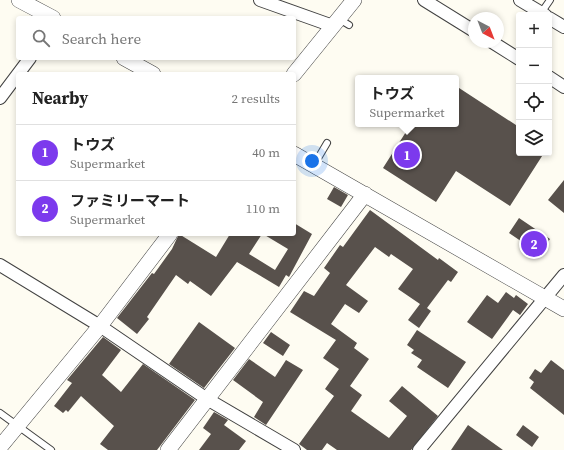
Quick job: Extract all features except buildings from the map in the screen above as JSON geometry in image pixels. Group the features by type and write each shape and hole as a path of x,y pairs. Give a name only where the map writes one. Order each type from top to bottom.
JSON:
{"street":[{"path":"19,0 49,16"},
{"path":"260,0 340,23"},
{"path":"296,72 340,23 354,0"},
{"path":"424,0 468,27"},
{"path":"520,0 540,12"},
{"path":"552,19 564,27"},
{"path":"502,48 516,57"},
{"path":"20,72 28,60"},
{"path":"128,60 149,72"},
{"path":"0,98 16,77"},
{"path":"552,79 564,87"},
{"path":"296,155 564,309"},
{"path":"168,450 365,194"},
{"path":"0,447 100,326 168,236"},
{"path":"0,265 100,326 207,399 294,450"},
{"path":"419,450 564,275"}],"lane":[{"path":"546,12 550,0"},
{"path":"314,165 327,143"},
{"path":"0,413 51,450"}],"place":[{"name":"トウズ","path":"407,155"},
{"name":"ファミリーマート","path":"534,244"}]}
